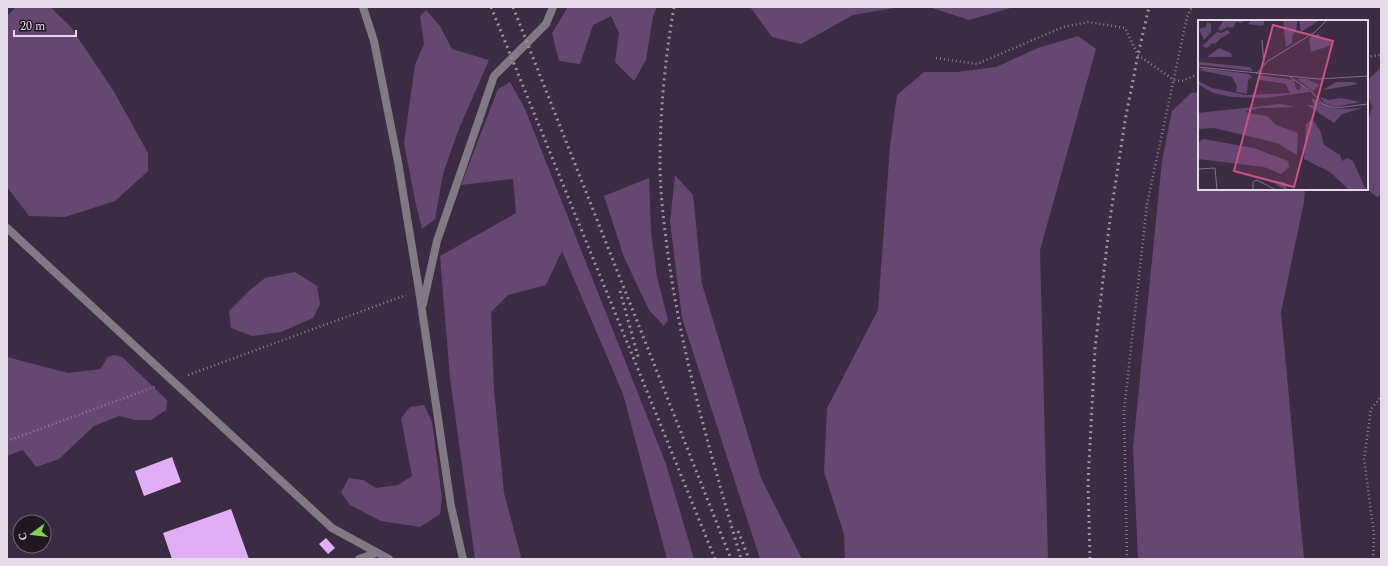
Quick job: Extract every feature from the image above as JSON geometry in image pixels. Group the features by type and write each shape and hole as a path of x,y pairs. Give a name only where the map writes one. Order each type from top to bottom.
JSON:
{"lane":[{"path":"363,7 374,41 398,162 452,506 463,559"},
{"path":"422,309 437,241 494,76 546,24 553,7"},
{"path":"7,228 332,528 389,559"},
{"path":"359,559 376,553"}],"path":[{"path":"1127,559 1124,411 1147,204 1187,17 1192,7"},
{"path":"936,58 978,64 1064,27 1090,22 1125,28 1138,55 1174,80 1182,81 1198,74"},
{"path":"1368,58 1381,55"},
{"path":"7,442 419,290"},
{"path":"1373,559 1374,534 1364,459 1371,409 1381,397"}],"shaded area":[{"path":"16,7 50,7 70,26 113,90 148,153 148,171 115,201 65,217 29,216 7,187 7,16"},
{"path":"568,7 657,7 653,16 646,60 634,81 615,62 619,33 611,16 593,25 580,64 559,61 552,33"},
{"path":"750,7 900,7 853,15 801,44 772,37"},
{"path":"929,7 1014,7 969,20"},
{"path":"426,10 440,26 452,49 489,60 458,131 443,174 435,219 422,229 404,143 415,65 424,44 420,16"},
{"path":"1078,36 1096,49 1040,250 1048,559 845,559 844,534 824,472 827,408 878,310 890,146 897,95 924,72 957,72 996,67 1038,48"},
{"path":"1381,67 1381,195 1377,197 1368,190 1368,121 1372,107 1368,95 1369,79"},
{"path":"510,82 525,109 666,464 694,559 667,559 623,394 562,251 546,285 508,295 491,312 494,390 504,493 521,557 520,559 475,559 450,378 440,256 516,213 513,179 461,185 498,89"},
{"path":"1198,92 1198,190 1305,190 1304,202 1281,312 1304,559 1138,559 1133,448 1162,161 1172,111 1191,93"},
{"path":"675,175 693,195 702,284 761,478 802,559 760,559 682,318 670,222"},
{"path":"649,178 651,231 657,277 668,320 664,326 649,310 624,257 604,196"},
{"path":"295,272 317,286 320,304 313,318 281,332 252,336 231,328 229,311 250,290 265,278"},
{"path":"114,355 122,357 167,400 166,410 151,420 135,420 119,416 94,426 59,459 36,467 23,450 7,456 7,357 68,373 100,369 108,357"},
{"path":"424,405 432,422 442,498 440,514 420,527 381,521 350,505 341,492 349,478 363,480 376,488 398,485 412,476 401,418 410,407"}],"building":[{"path":"172,457 181,482 144,496 135,471"},
{"path":"231,509 249,559 172,559 163,533"},
{"path":"326,538 335,548 328,554 319,544"}],"railway":[{"path":"491,7 715,559"},
{"path":"513,7 731,559"},
{"path":"674,7 662,104 660,144 661,197 665,231 674,293 690,370 709,446 741,559"},
{"path":"1090,559 1088,483 1095,349 1110,219 1125,121 1149,7"},
{"path":"620,291 639,360"},
{"path":"738,531 749,559"}]}
